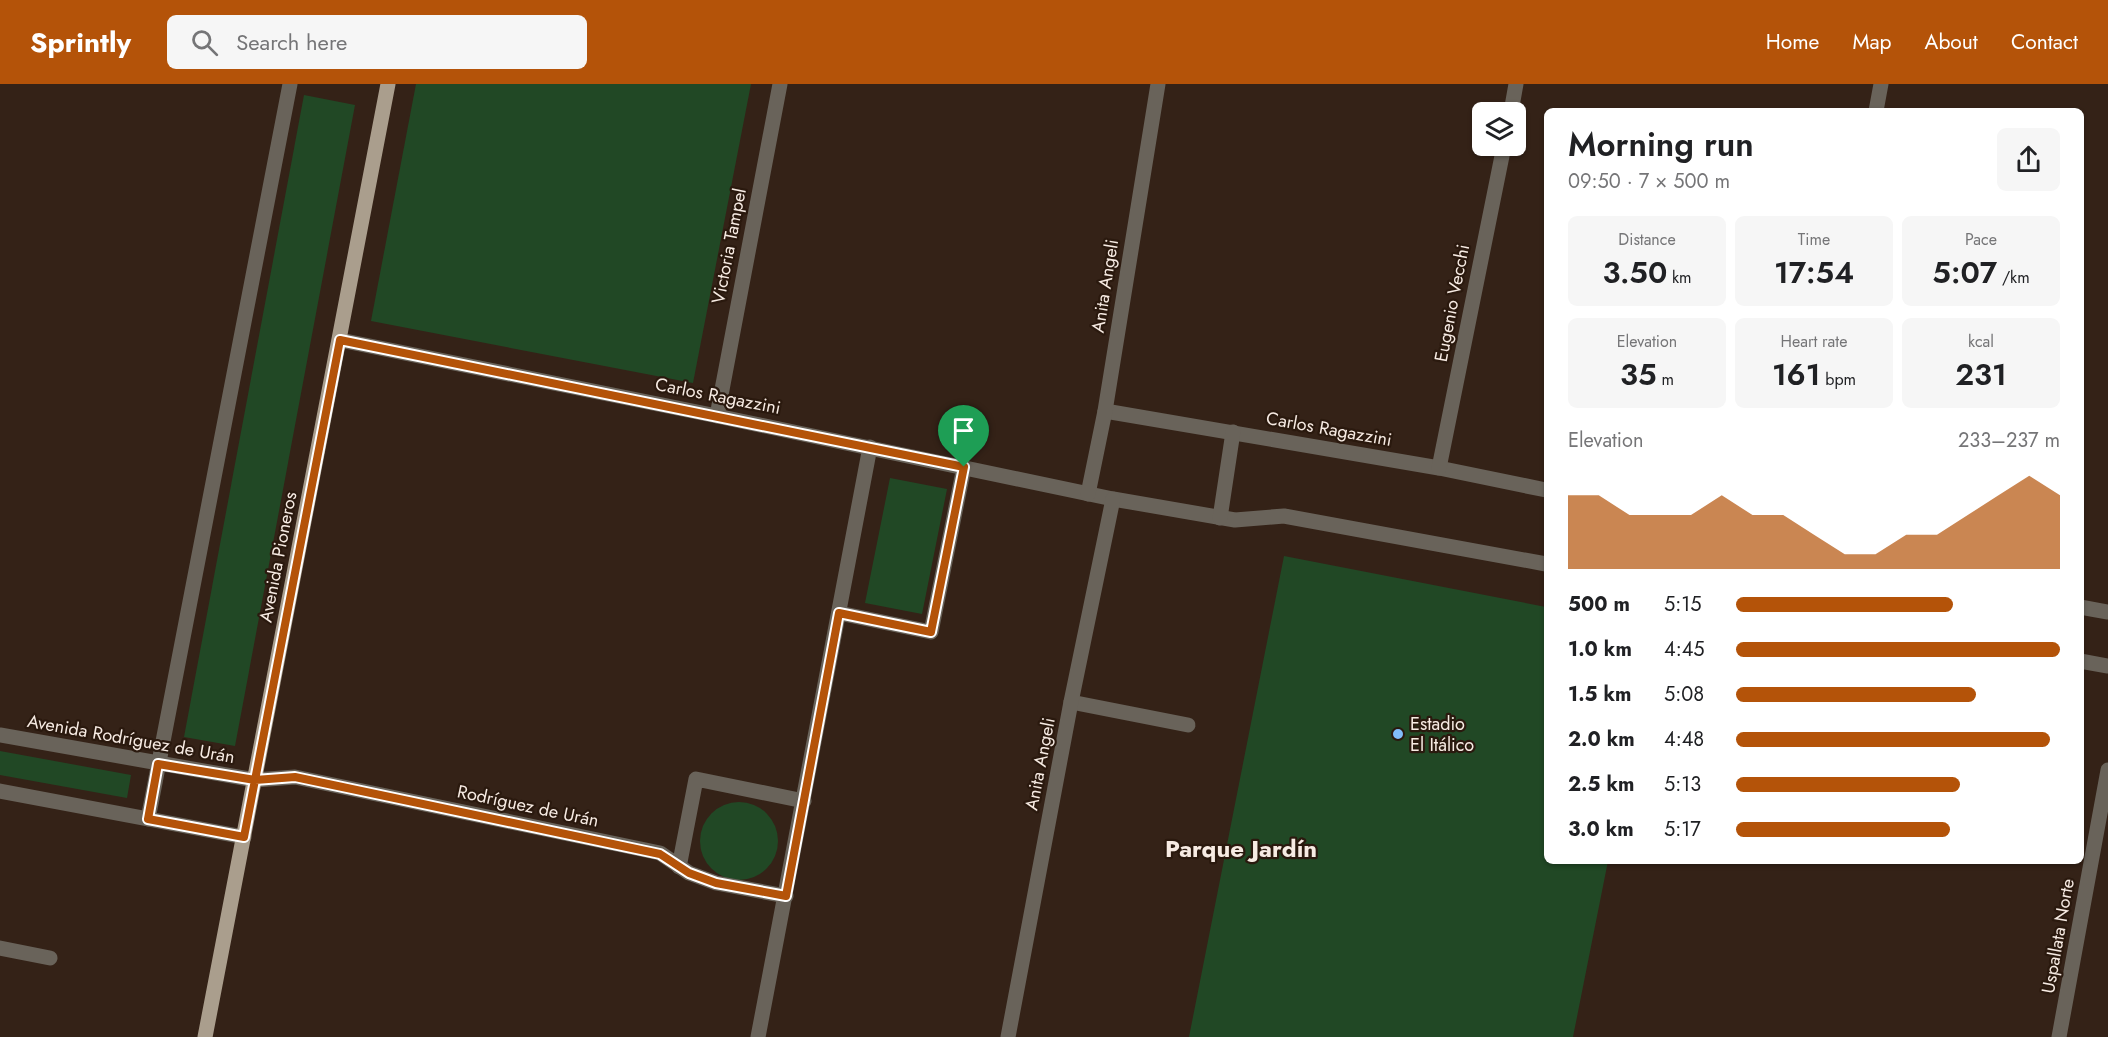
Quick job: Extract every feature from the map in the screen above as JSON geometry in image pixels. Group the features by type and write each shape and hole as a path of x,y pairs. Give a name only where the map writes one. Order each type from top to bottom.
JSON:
{"main road":[{"name":"Avenida Pioneros","path":"205,1037 388,84"}],"street":[{"path":"148,819 290,84"},
{"name":"Victoria Tampel","path":"717,416 780,84"},
{"name":"Anita Angeli","path":"1088,494 1105,411 1158,84"},
{"path":"1513,102 1516,84"},
{"path":"1877,108 1881,84"},
{"name":"Eugenio Vecchi","path":"1439,468 1502,156"},
{"name":"Carlos Ragazzini","path":"340,340 870,447 1113,499 1227,519 1284,516 1544,564"},
{"name":"Carlos Ragazzini","path":"1105,411 1439,468 1544,490"},
{"path":"1227,519 1233,432"},
{"path":"758,1037 870,447"},
{"path":"839,613 931,632 964,467"},
{"name":"Anita Angeli","path":"1008,1037 1071,702 1113,499"},
{"path":"2084,608 2108,612"},
{"path":"2084,662 2108,666"},
{"path":"1071,702 1188,725"},
{"name":"Avenida Rodríguez de Urán","path":"0,735 255,780"},
{"name":"Uspallata Norte","path":"2059,1037 2108,770"},
{"name":"Rodríguez de Urán","path":"255,780 295,777 660,854 689,873 716,883 786,896"},
{"path":"679,867 696,779 804,801"},
{"path":"0,791 244,837"},
{"path":"0,948 50,958"}],"green space":[{"path":"416,84 751,84 693,383 371,321"},
{"path":"304,95 355,105 235,746 184,737"},
{"path":"890,478 947,489 922,614 865,603"},
{"name":"Estadio El Itálico","path":"1284,556 1544,607 1544,864 1607,864 1573,1037 1189,1037"},
{"path":"0,751 131,775 127,798 0,775"},
{"path":"739,802 754,805 766,814 775,826 778,841 775,856 766,868 754,877 739,880 724,877 712,868 703,856 700,841 703,826 712,814 724,805"}],"place":[{"name":"Estadio El Itálico","path":"1398,734"}],"district":[{"name":"Parque Jardín","path":"1241,849"}],"route":[{"path":"964,467 340,340 255,780 158,764 148,819 244,837 255,780 295,777 660,854 689,873 716,883 786,896 839,613 931,632 964,467"}]}
